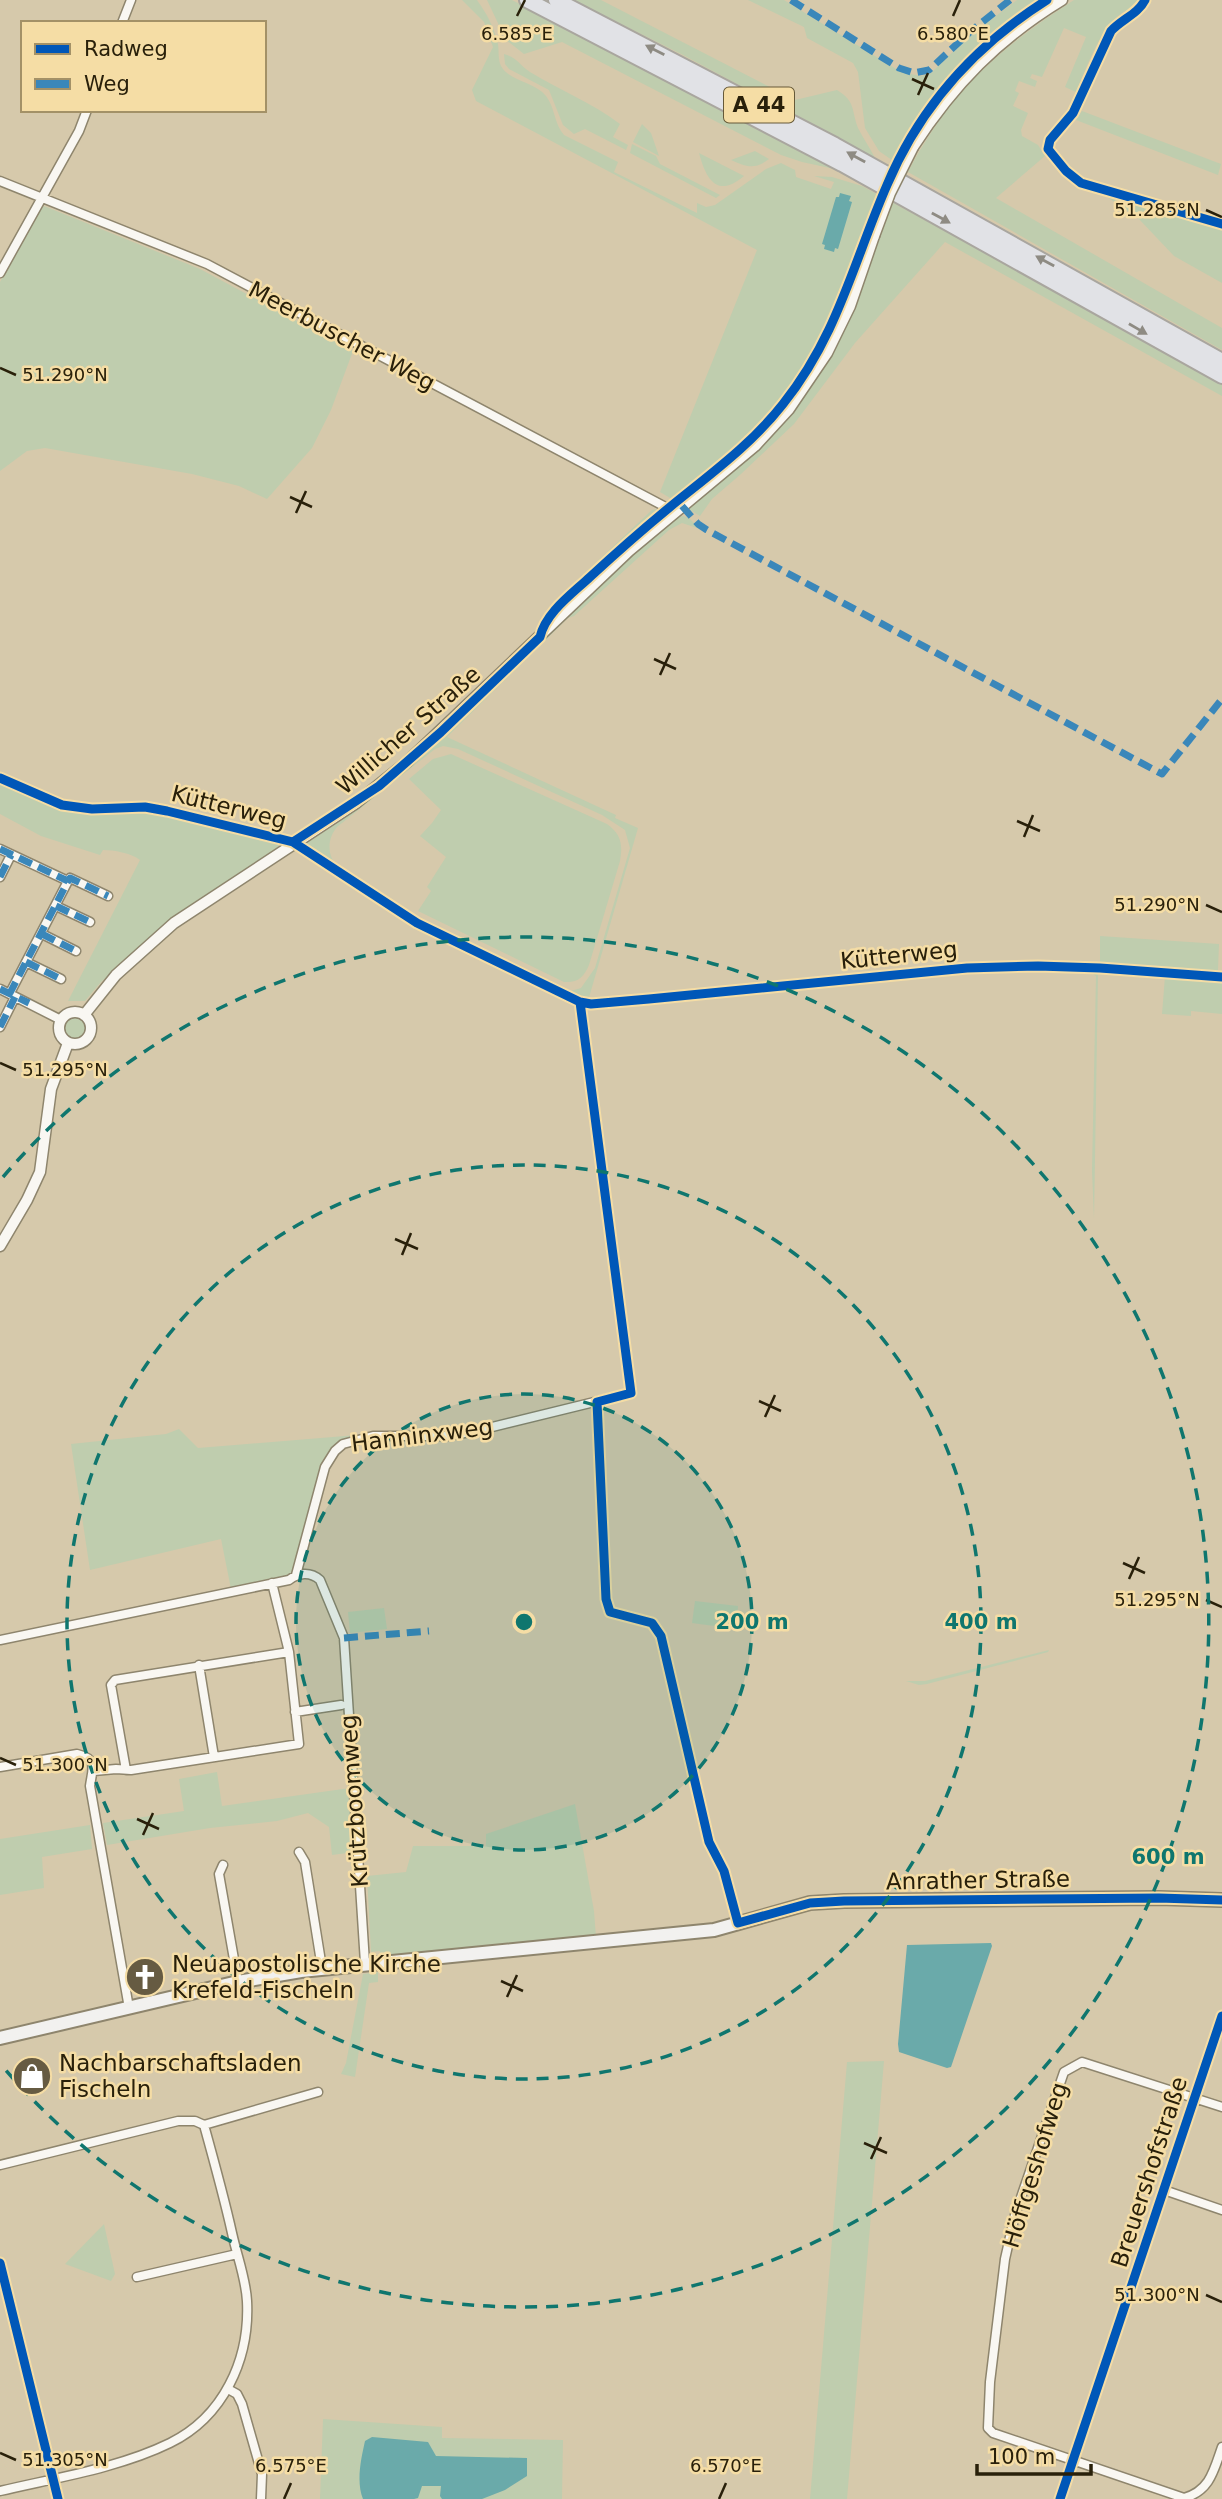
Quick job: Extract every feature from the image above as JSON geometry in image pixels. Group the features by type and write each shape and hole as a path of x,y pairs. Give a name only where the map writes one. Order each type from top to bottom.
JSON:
{"highway":[{"name":"A 44","path":"527,0 851,169 1222,376"},
{"name":"A 44","path":"556,0 817,135 1222,361"}],"main road":[{"name":"Anrather Straße","path":"0,2038 238,1982 365,1964 713,1930 810,1903 844,1900 1222,1900"}],"street":[{"path":"123,21 131,0"},
{"name":"Willicher Straße","path":"84,1015 116,975 156,937 194,908 356,803 407,762 583,594 675,512 755,446 803,390 827,354 850,306 890,193 913,147 947,98 978,64 1032,19 1062,0"},
{"path":"1145,0 1137,12 1119,22 1111,31 1073,113 1050,140 1048,149 1066,171 1081,183 1222,224"},
{"path":"0,273 79,131 86,112"},
{"name":"Meerbuscher Weg","path":"0,181 207,264 675,512"},
{"name":"Kütterweg","path":"0,778 62,805 92,809 145,807 293,842 417,923 580,1002 591,1004 967,968 1085,967 1222,977"},
{"path":"0,849 68,881"},
{"path":"0,877 11,855"},
{"path":"0,1027 26,962 70,878 108,896"},
{"path":"56,906 90,922"},
{"path":"42,934 76,951"},
{"path":"26,962 61,979"},
{"path":"0,989 61,1020"},
{"name":"Hanninxweg","path":"296,1575 325,1467 343,1444 373,1436 447,1436 476,1431 631,1393 580,1002"},
{"path":"71,1013 84,1015 91,1025 90,1035 83,1043 68,1042 60,1033 61,1020 71,1013"},
{"path":"0,1246 40,1172 51,1089 68,1042"},
{"name":"Krützboomweg","path":"296,1575 307,1574 320,1580 344,1638 365,1964"},
{"path":"0,1640 289,1580 296,1575"},
{"path":"94,1772 126,1770 299,1744 289,1652 272,1583"},
{"path":"126,1770 112,1682 118,1678 289,1652"},
{"path":"199,1665 214,1757"},
{"path":"295,1712 341,1705"},
{"path":"0,1767 70,1755 83,1755 89,1760 94,1772 90,1786 129,2008"},
{"path":"299,1852 305,1862 322,1969"},
{"path":"223,1865 219,1874 238,1982"},
{"name":"Breuershofstraße","path":"1060,2499 1222,2016"},
{"name":"Höffgeshofweg","path":"1074,2461 993,2433 988,2428 998,2310 1005,2259 1015,2216 1064,2072 1082,2062 1194,2098"},
{"path":"0,2165 178,2121 204,2124 318,2092"},
{"path":"1194,2098 1222,2107"},
{"path":"0,2491 128,2459 168,2444 203,2420 228,2389 238,2364 247,2325 245,2287 204,2124"},
{"path":"1164,2190 1222,2210"},
{"path":"137,2277 237,2254"},
{"path":"0,2263 3,2287 58,2499"},
{"path":"228,2389 237,2394 242,2404 262,2474 261,2499"},
{"path":"1074,2461 1184,2498 1198,2495 1212,2479 1222,2447"}],"green space":[{"path":"462,0 477,0 484,10 498,44 500,64 505,71 546,96 564,135 618,162 614,172 697,213 697,203 706,207 715,205 766,169 781,163 795,170 796,177 831,189 834,182 814,176 832,177 862,186 1222,385 1222,396 945,242 855,343 794,424 712,499 700,516 660,492 757,250 476,101 472,90 493,47 484,22"},
{"path":"487,0 512,0 839,170 781,155 562,42 524,54 506,40"},
{"path":"573,0 601,0 795,100 837,90 850,102 858,128 875,158 683,55"},
{"path":"748,0 784,0 901,72 921,76 931,73 967,38 1017,0 1055,0 1007,35 966,72 931,115 899,165 879,151 865,128 858,72 853,63 807,38 804,27"},
{"path":"1074,0 1139,0 1117,17 1104,33 1076,92 1065,87 1086,37 1064,28 1042,77 1032,74 1030,78 1037,81 1035,87 1019,81 1015,91 1019,93 1013,106 1028,113 1021,130 1022,136 1038,145 1045,156 996,198 1222,328 1222,350 908,172 941,118 979,74 1022,36"},
{"path":"504,54 620,124 613,137 628,145 626,150 585,129 574,134 563,125 549,90 509,69 505,64"},
{"path":"1082,111 1221,164 1218,175 1076,120"},
{"path":"642,124 651,133 659,156 633,142"},
{"path":"632,144 656,156 660,164 720,195 716,198 630,153"},
{"path":"755,151 769,159 759,165 750,166 731,160"},
{"path":"699,153 744,176 727,186 714,183 705,171"},
{"path":"1107,197 1144,204 1222,226 1222,283 1174,256 1138,218"},
{"path":"44,206 200,269 353,351 331,410 312,448 267,499 239,486 192,474 45,448 27,451 0,471 0,282 37,211"},
{"path":"658,509 661,513 563,600 560,596 652,510"},
{"path":"675,517 689,518 700,529 682,523 669,530 574,616 568,618 447,737 616,815 615,818 638,828 588,1001 438,932 303,844 304,839 358,805","holes":["443,746 458,749 602,815 625,830 630,848 595,968 581,988 571,991 562,988 419,919 334,862 330,842 337,827 435,749"]},
{"path":"451,754 607,824 618,836 621,844 620,861 589,965 583,976 577,980 564,982 418,911 431,891 427,887 446,857 420,836 441,810 409,779 433,759"},
{"path":"0,781 45,802 157,811 274,839 279,845 275,851 171,921 101,982 85,1001 68,1001 140,860 112,851 103,850 100,855 41,836 0,814"},
{"path":"1100,936 1219,944 1218,970 1210,974 1100,966"},
{"path":"1038,967 1090,969 1096,971 1098,976 1094,1219 1092,1171 1096,976 1090,972 1039,969 968,971 761,993 703,996 968,969"},
{"path":"1104,971 1222,978 1222,1014 1191,1011 1191,1016 1162,1014 1165,976 1105,972 1102,975"},
{"path":"75,1017 84,1020 87,1029 84,1038 75,1041 66,1038 63,1029 66,1020"},
{"path":"179,1429 198,1448 357,1435 339,1442 330,1453 293,1573 286,1578 231,1589 221,1539 90,1570 71,1444 166,1434"},
{"path":"695,1601 738,1606 736,1629 692,1623"},
{"path":"384,1608 387,1629 350,1633 348,1612"},
{"path":"1049,1650 927,1684 919,1685 906,1681 925,1681"},
{"path":"217,1772 222,1806 350,1788 355,1852 332,1855 329,1827 308,1813 277,1821 210,1828 107,1845 103,1823 184,1811 179,1779"},
{"path":"575,1804 596,1937 381,1959 380,1951 371,1952 367,1876 406,1872 413,1846 486,1846 486,1834"},
{"path":"90,1825 92,1849 42,1857 44,1888 0,1895 0,1839"},
{"path":"378,1972 378,1982 369,1983 355,2077 341,2074 346,2063 363,1974"},
{"path":"884,2061 847,2499 810,2499 847,2062"},
{"path":"104,2224 115,2274 111,2281 65,2264"},
{"path":"323,2419 442,2427 442,2438 563,2440 562,2499 320,2499"}],"water":[{"path":"840,193 851,196 849,201 852,202 838,249 835,248 834,252 824,249 825,245 822,244 836,197 839,197"},
{"path":"991,1943 951,2067 899,2052 907,1945"},
{"path":"372,2437 428,2442 436,2456 527,2458 527,2476 505,2490 482,2499 442,2499 441,2486 422,2486 418,2498 414,2499 363,2499 360,2485 361,2463 365,2441"}],"marked path":[{"path":"791,0 899,68 914,73 929,70 1010,0"},
{"path":"682,506 707,530 1162,774 1222,699"},
{"path":"0,849 68,881 10,993"},
{"path":"0,877 11,855"},
{"path":"68,881 70,878 108,896"},
{"path":"56,906 90,922"},
{"path":"42,934 76,951"},
{"path":"26,962 61,979"},
{"path":"0,989 29,1003"},
{"path":"0,1027 15,997"},
{"path":"344,1638 429,1631"}],"cycle path":[{"path":"293,842 379,786 441,732 540,637 548,619 568,597 649,524 729,459 771,419 818,352 843,298 887,185 900,157 933,104 974,58 997,37 1047,0"},
{"path":"1145,0 1111,31 1073,113 1050,140 1048,149 1066,171 1081,183 1222,224"},
{"path":"0,778 62,805 92,809 145,807 293,842 417,923 580,1002 591,1004 967,968 1100,968 1222,977"},
{"path":"580,1002 631,1393 597,1402 606,1599 610,1612 652,1623 661,1636 709,1842 724,1871 738,1923 810,1903 844,1901 1159,1898 1222,1900"},
{"path":"1060,2499 1222,2016"},
{"path":"0,2263 58,2499"}],"place":[{"name":"Neuapostolische Kirche Krefeld-Fischeln","path":"145,1977"},
{"name":"Nachbarschaftsladen Fischeln","path":"32,2076"}]}
